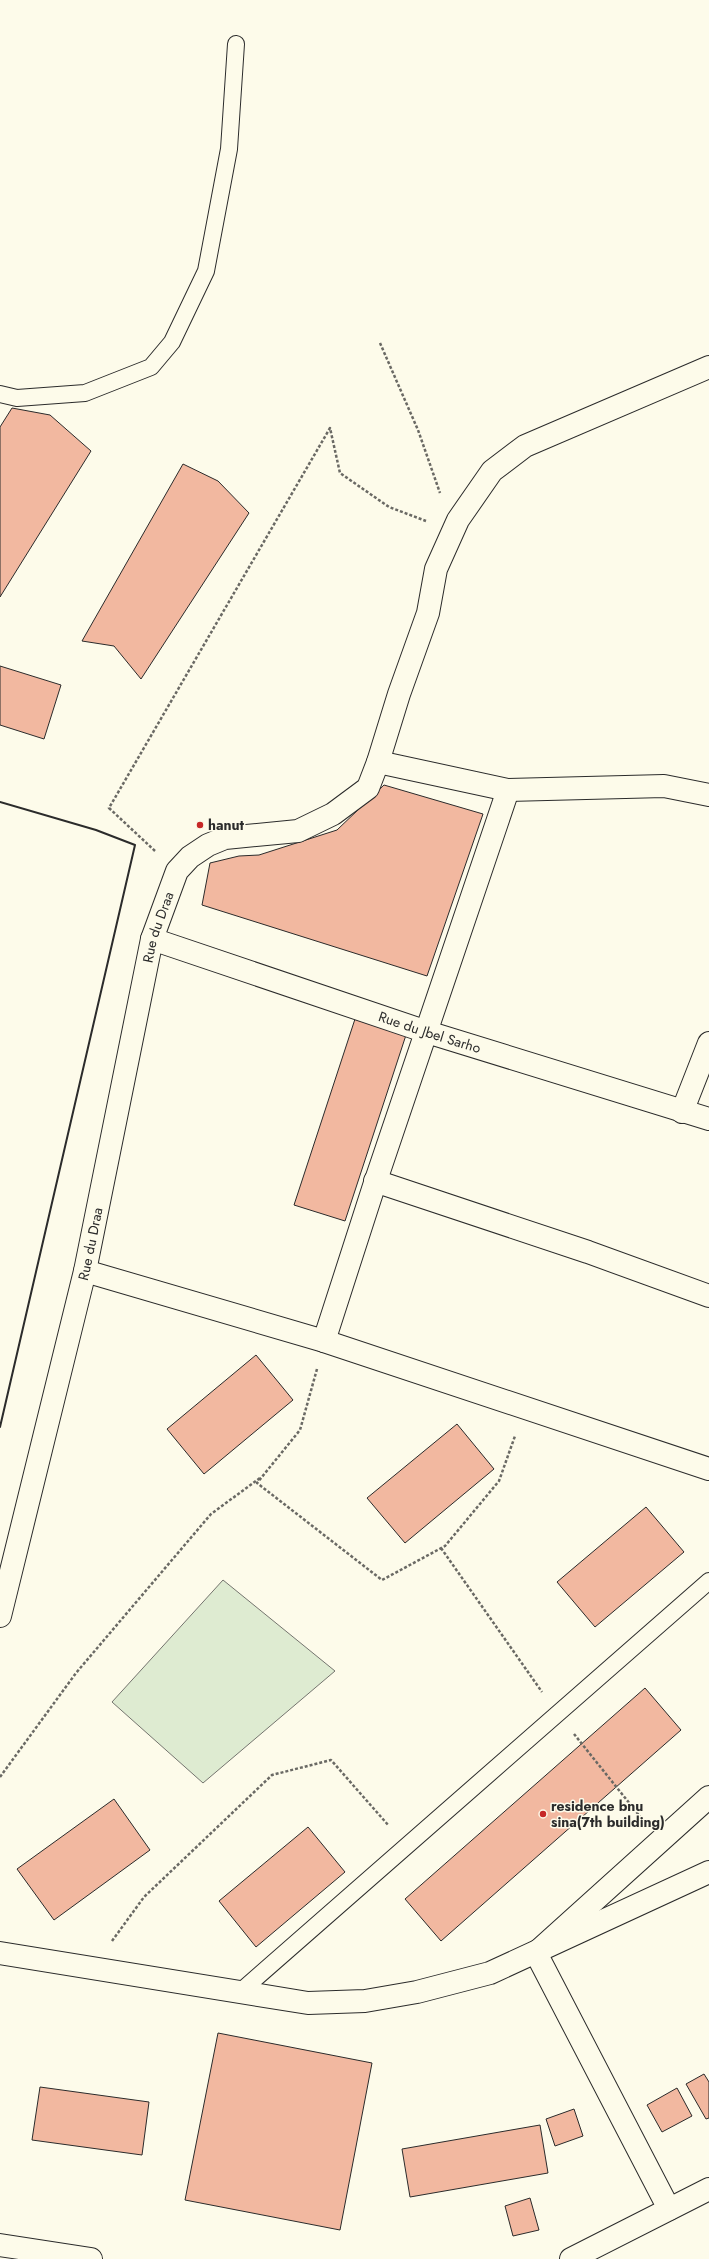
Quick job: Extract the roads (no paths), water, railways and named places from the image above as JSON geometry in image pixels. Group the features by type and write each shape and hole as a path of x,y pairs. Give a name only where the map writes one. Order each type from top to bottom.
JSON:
{"street":[{"path":"709,367 525,446 492,471 458,520 436,569 428,613 399,694 378,762 508,790 664,786 709,795"},
{"name":"Rue du Draa","path":"0,1616 85,1271 152,939 177,871 190,857 208,845 225,838 298,831 333,814 368,788 378,762"},
{"path":"324,1341 376,1181 508,790"},
{"name":"Rue du Jbel Sarho","path":"152,939 426,1032 682,1112 709,1119"},
{"path":"682,1112 709,1043"},
{"path":"376,1181 588,1252 709,1296"},
{"path":"85,1271 324,1341 709,1469"},
{"path":"536,1953 709,1797"},
{"path":"0,1953 308,2003 365,2002 417,1992 490,1973 709,1872"},
{"path":"536,1953 669,2209"},
{"path":"571,2259 709,2189"},
{"path":"0,2245 90,2259"}],"lane":[{"path":"0,394 17,398 85,394 150,367 172,342 206,271 229,149 236,44"},
{"path":"240,1992 709,1581"}],"place":[{"name":"hanut","path":"200,825"},
{"name":"residence bnu sina(7th building)","path":"543,1814"}]}
